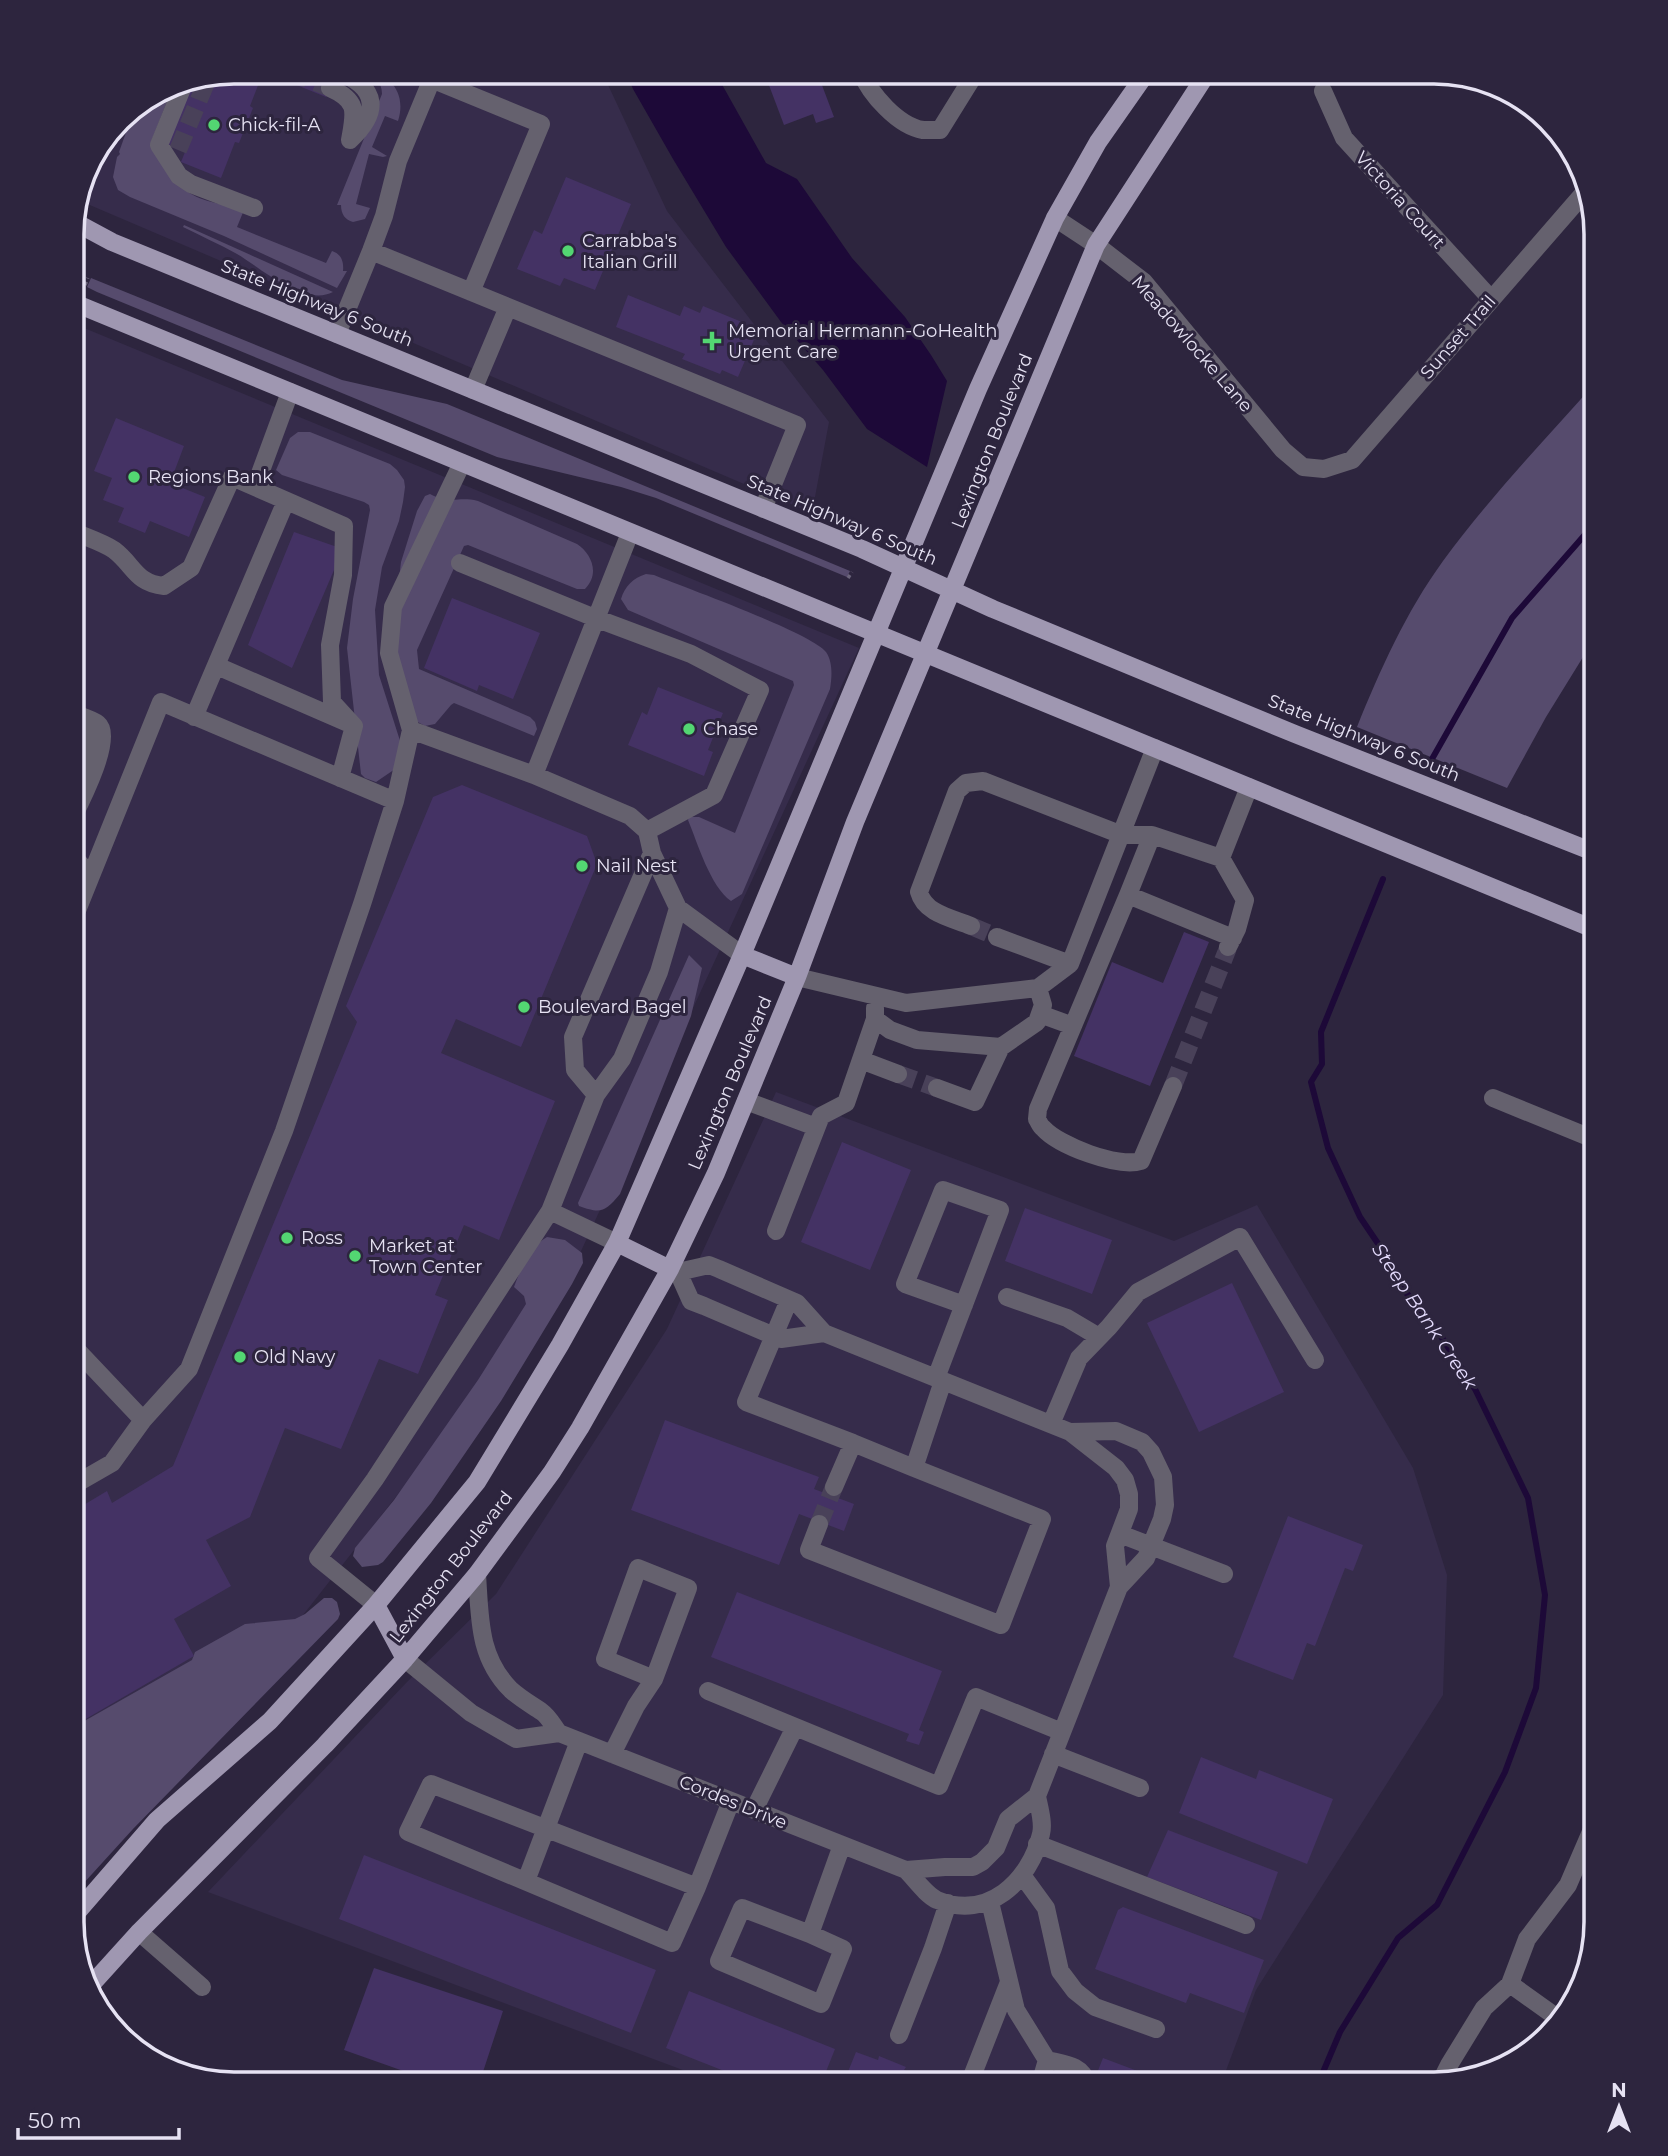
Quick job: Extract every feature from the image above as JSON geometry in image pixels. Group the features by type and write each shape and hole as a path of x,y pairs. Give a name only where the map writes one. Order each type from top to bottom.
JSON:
{"main road":[{"name":"Lexington Boulevard","path":"84,1904 157,1820 270,1721 376,1605 477,1482 560,1345 617,1243 742,955 978,389 1055,218 1098,142 1139,84"},
{"name":"Lexington Boulevard","path":"96,1980 139,1932 325,1745 405,1659 477,1574 552,1472 674,1270 797,978 855,822 1096,245 1200,84"},
{"name":"State Highway 6 South","path":"84,227 112,242 763,509 1295,734 1584,848"},
{"path":"84,307 1584,925"},
{"path":"742,955 797,978"},
{"path":"617,1243 674,1270"},
{"path":"376,1605 405,1659"}],"street":[{"path":"330,88 345,96 352,106 354,117 350,140 363,127 371,102 368,91 362,84"},
{"path":"337,334 384,216 422,84"},
{"path":"444,84 541,124 471,292"},
{"path":"867,84 893,116 920,130 940,130 969,84"},
{"name":"Victoria Court","path":"1323,92 1343,138 1491,299"},
{"path":"180,94 159,145 176,158 180,176 191,184 254,208"},
{"name":"Sunset Trail","path":"1324,469 1352,460 1579,198"},
{"name":"Meadowlocke Lane","path":"1055,218 1144,282 1283,450 1303,467 1324,469"},
{"path":"371,251 797,425 763,509"},
{"path":"473,390 508,307"},
{"path":"255,487 290,392"},
{"path":"84,1479 113,1463 143,1420 189,1369 284,1130 395,801 411,730 389,653 393,607 462,463"},
{"path":"84,537 113,550 140,578 151,585 164,586 191,568 232,477 344,526 344,575 330,645 332,702 354,726"},
{"path":"194,717 286,501"},
{"path":"534,775 630,533"},
{"path":"460,563 691,654 760,690 714,795 647,831"},
{"path":"217,666 354,726"},
{"path":"84,893 161,702 395,801"},
{"path":"84,718 99,724 103,740 84,794"},
{"path":"84,725 89,737 84,750"},
{"path":"340,778 354,726"},
{"path":"411,730 534,775 630,816 647,831 652,853 678,908 742,955"},
{"path":"797,978 906,1003 1038,988 1070,964 1155,748"},
{"path":"971,926 930,910 921,902 919,892 957,791 966,783 983,781 1122,835 1152,835 1221,858 1245,900 1230,943 1128,895"},
{"path":"1221,858 1249,787"},
{"path":"1152,835 1038,1110 1037,1119 1043,1129 1065,1144 1119,1163 1133,1164 1141,1161 1173,1086"},
{"path":"596,1095 575,1070 573,1037 652,853"},
{"path":"84,868 91,876"},
{"path":"376,1605 318,1558 375,1479 550,1212 596,1095 622,1059 659,972 678,908"},
{"path":"998,937 1070,964"},
{"path":"937,1088 975,1102 1001,1047 1037,1022 1043,1005 1038,988"},
{"path":"776,1231 821,1116 846,1103 875,1018 875,994"},
{"path":"1040,1014 1073,1026"},
{"path":"875,1018 890,1030 917,1040 1001,1047"},
{"path":"861,1060 898,1074"},
{"path":"1493,1098 1584,1135"},
{"path":"746,1101 816,1127"},
{"path":"914,1468 964,1305 1000,1210 943,1190 905,1284 964,1305"},
{"path":"550,1212 617,1243"},
{"path":"1051,1424 1079,1359 1138,1292 1240,1237 1315,1360"},
{"path":"824,1334 781,1339 691,1301 674,1270 709,1265 797,1303 824,1334 1069,1432 1116,1468 1125,1480 1129,1509 1115,1546 1119,1587"},
{"path":"1007,1297 1067,1318 1099,1337"},
{"path":"789,1300 746,1402 1042,1519 1001,1625 808,1550 819,1524"},
{"path":"84,1358 143,1420"},
{"path":"899,2035 948,1903 976,1905 990,1902 1003,1895 1030,1863 1042,1831 1037,1796 1053,1754 1119,1587 1146,1558 1162,1519 1166,1491 1163,1477 1151,1452 1142,1442 1116,1430 1069,1432"},
{"path":"834,1487 853,1443"},
{"path":"1120,1534 1224,1574"},
{"path":"612,1754 636,1706 654,1679 688,1588 638,1568 605,1659 654,1679"},
{"name":"Cordes Drive","path":"477,1574 482,1640 489,1658 498,1675 531,1707 543,1713 559,1733 906,1870 934,1899 948,1903"},
{"name":"Cordes Drive","path":"405,1659 471,1713 516,1739 559,1733"},
{"path":"708,1691 939,1786 976,1697 1062,1732"},
{"path":"754,1810 795,1727"},
{"path":"526,1881 579,1741"},
{"path":"1053,1754 1140,1788"},
{"path":"697,1887 431,1784 408,1832 672,1943 697,1887 731,1801"},
{"name":"Cordes Drive","path":"906,1870 973,1867 982,1863 996,1848 1008,1819 1037,1796"},
{"path":"1037,1844 1246,1925"},
{"path":"810,1934 842,1845"},
{"path":"1446,2071 1484,2008 1510,1984 1527,1939 1584,1862"},
{"path":"1022,1875 1045,1908 1060,1970 1075,1991 1095,2007 1156,2029"},
{"path":"990,1902 1016,2011 1047,2060 1082,2072"},
{"path":"742,1908 810,1934 843,1950 821,2004 719,1961 742,1908"},
{"path":"139,1932 202,1987"},
{"path":"974,2072 1009,1982"},
{"path":"1510,1984 1552,2014"},
{"path":"1044,2072 1047,2060"}],"path":[{"path":"85,285 88,278"},
{"path":"848,578 852,572"}],"shaded area":[{"path":"380,84 392,84 398,93 398,121 385,116 372,147 387,156 369,154 356,204 370,208 365,219 353,222 344,216 341,205 337,205 382,94"},
{"path":"608,84 667,211 829,422 812,513 87,204 95,177 121,135 143,115 177,95 214,85"},
{"path":"631,84 722,84 766,163 797,179 852,258 905,317 947,381 927,467 867,429 823,370 781,322 726,247"},
{"path":"168,100 151,142 187,191 215,203 244,210 237,227 326,263 332,251 338,254 343,271 347,271 337,288 224,236 130,197 118,190 113,177 127,129 151,109"},
{"path":"184,225 333,292 322,295 296,290 237,254 183,227"},
{"path":"91,278 342,380 447,404 850,571 847,577 656,498 497,457 97,292 87,287"},
{"path":"84,328 859,648 570,1275 212,1731 84,1881"},
{"path":"1584,395 1584,655 1507,788 1357,727 1417,600 1443,561 1498,492"},
{"path":"298,432 310,432 390,464 404,480 399,521 382,567 375,610 379,675 402,747 398,767 376,782 361,774 347,648 369,505 282,475 276,470 290,438"},
{"path":"430,494 449,500 478,501 577,544 590,559 593,571 590,583 585,589 577,589 468,545 464,546 417,650 419,669 530,717 537,729 534,736 454,703 435,724 425,726 416,721 391,648 401,562 417,511 425,496"},
{"path":"646,574 773,622 816,644 826,652 830,660 830,689 742,894 731,901 711,875 688,820 689,817 699,817 735,833 794,685 793,681 628,610 621,599 625,590 633,580"},
{"path":"689,955 702,968 691,1016 620,1194 602,1210 579,1206 578,1203"},
{"path":"776,1092 1174,1241 1257,1205 1413,1468 1447,1575 1443,1695 1256,1990 1225,2072 688,2072 208,1892 406,1683 496,1594 667,1329"},
{"path":"547,1237 565,1240 582,1253 583,1263 572,1284 501,1401 431,1503 383,1562 362,1567 353,1556 355,1548 394,1500 478,1380 526,1304 524,1296 514,1287 531,1252"},
{"path":"324,1598 332,1598 337,1602 340,1614 84,1883 84,1721 192,1660 195,1652 245,1624 295,1619"}],"building":[{"path":"259,84 250,106 253,108 239,143 235,142 221,178 181,162 185,152 162,143 183,93 214,85"},
{"path":"294,84 332,84 326,97"},
{"path":"769,84 822,84 834,117 816,123 813,114 784,125"},
{"name":"Carrabba's Italian Grill","path":"566,177 631,204 595,290 564,278 560,286 517,269 534,230 542,234"},
{"name":"Memorial Hermann-GoHealth Urgent Care","path":"628,295 680,316 684,306 700,313 703,306 742,322 739,328 756,335 738,377 722,370 720,374 682,359 685,354 616,327"},
{"path":"116,418 184,446 170,483 205,497 189,537 150,521 145,533 118,522 124,508 103,500 112,478 94,471"},
{"path":"294,532 343,549 292,668 248,645"},
{"path":"452,598 540,633 513,699 479,685 477,691 424,668"},
{"path":"658,687 723,713 708,750 713,752 704,776 628,745 642,712 647,715"},
{"name":"Market at Town Center","path":"462,785 587,836 597,864 521,1047 456,1019 441,1053 555,1101 499,1240 464,1225 435,1295 448,1300 418,1374 379,1359 341,1449 285,1428 250,1517 206,1540 231,1586 174,1619 194,1656 84,1720 84,1505 107,1491 112,1503 173,1466 357,1022 346,1006 433,797"},
{"path":"1184,932 1209,942 1150,1086 1074,1056 1112,962 1163,983"},
{"path":"842,1142 911,1170 870,1270 801,1242"},
{"path":"1025,1208 1112,1240 1092,1294 1005,1261"},
{"path":"1232,1283 1284,1392 1199,1432 1147,1323"},
{"path":"665,1420 819,1477 814,1489 854,1504 844,1531 799,1514 779,1565 631,1510"},
{"path":"1288,1516 1363,1545 1353,1571 1345,1568 1315,1646 1307,1643 1293,1680 1233,1657"},
{"path":"737,1592 942,1671 919,1730 924,1732 919,1745 906,1741 909,1734 711,1657"},
{"path":"1201,1757 1256,1779 1259,1770 1333,1799 1307,1864 1179,1813"},
{"path":"1168,1830 1278,1872 1261,1920 1147,1877"},
{"path":"364,1855 656,1970 631,2033 339,1919"},
{"path":"1123,1907 1264,1960 1244,2013 1190,1993 1186,2003 1095,1969 1118,1910"},
{"path":"374,1968 503,2011 483,2072 406,2072 344,2050"},
{"path":"689,1991 835,2049 826,2072 727,2072 666,2048"},
{"path":"856,2052 878,2060 879,2056 906,2067 904,2070 909,2072 848,2072"},
{"path":"1103,2058 1140,2072 1097,2072"}],"waterway":[{"path":"1432,759 1512,618 1584,536"},
{"name":"Steep Bank Creek","path":"1323,2072 1340,2032 1398,1938 1437,1905 1505,1772 1536,1688 1545,1595 1528,1498 1475,1389 1435,1327 1403,1289 1381,1248 1360,1217 1328,1148 1311,1082 1322,1064 1321,1032 1383,879"}],"tunnel":[{"path":"320,84 330,88"},
{"path":"178,150 204,87"},
{"path":"971,926 997,937"},
{"path":"1173,1086 1228,948"},
{"path":"898,1074 937,1088"},
{"path":"819,1524 834,1487"}],"place":[{"name":"Chick-fil-A","path":"214,125"},
{"name":"Carrabba's Italian Grill","path":"568,251"},
{"name":"Memorial Hermann-GoHealth Urgent Care","path":"712,341"},
{"name":"Regions Bank","path":"134,477"},
{"name":"Chase","path":"689,729"},
{"name":"Nail Nest","path":"582,866"},
{"name":"Boulevard Bagel","path":"524,1007"},
{"name":"Ross","path":"287,1238"},
{"name":"Market at Town Center","path":"355,1256"},
{"name":"Old Navy","path":"240,1357"}]}
